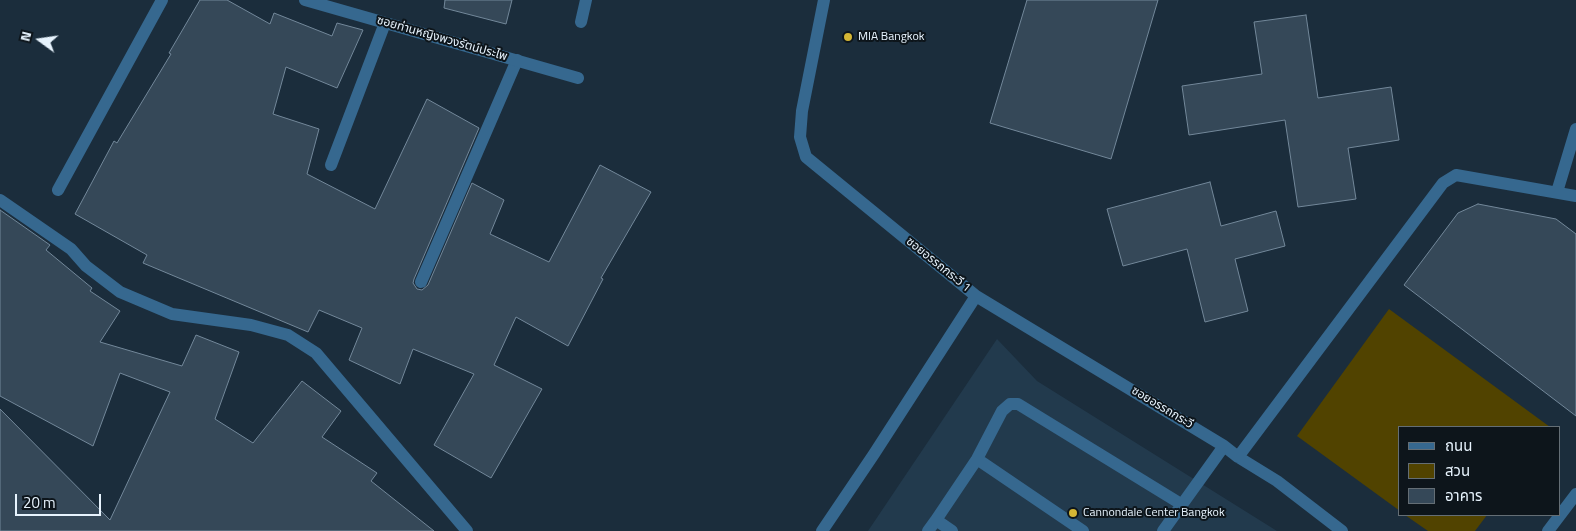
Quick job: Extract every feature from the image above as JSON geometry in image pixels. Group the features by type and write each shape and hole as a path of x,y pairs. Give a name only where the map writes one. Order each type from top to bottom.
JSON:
{"street":[{"path":"58,190 162,0"},
{"name":"ซอยท่านหญิงพวงรัตน์ประไพ","path":"305,0 578,78"},
{"path":"581,22 586,0"},
{"name":"ซอยอรรถกระวี 1","path":"822,531 976,296 806,156 800,137 802,111 824,0"},
{"path":"331,165 385,23"},
{"path":"421,282 517,60"},
{"path":"1557,192 1576,129"},
{"path":"1238,457 1443,183 1456,175 1576,196"},
{"path":"0,200 71,249 86,266 120,292 172,314 251,325 288,335 316,353 467,531"},
{"name":"ซอยอรรถกระวี","path":"976,296 1224,446 1277,481 1342,531"},
{"path":"928,531 976,459 1002,411 1010,404 1018,404 1181,504"},
{"path":"1163,531 1224,446"},
{"path":"976,459 1083,531"},
{"path":"1561,514 1576,494"},
{"path":"1548,531 1559,516"},
{"path":"936,520 952,531"}],"shaded area":[{"path":"997,339 1037,381 1277,531 868,531"}],"green space":[{"path":"1389,309 1549,426 1398,426 1398,510 1297,436"},
{"path":"1406,516 1486,516 1475,531 1428,531"}],"building":[{"path":"200,0 227,0 270,24 274,13 332,36 337,23 363,30 337,88 286,67 273,114 319,129 307,174 375,209 427,99 479,128 414,279 413,283 417,289 422,290 428,285 472,183 504,200 490,234 549,262 600,165 651,192 601,278 603,279 568,346 516,317 494,365 542,389 491,478 434,445 474,374 413,349 400,384 349,360 362,328 319,310 308,332 143,263 147,255 75,214 114,141 117,143 171,54 169,53"},
{"path":"445,0 512,0 506,24 444,8"},
{"path":"1027,0 1158,0 1111,159 990,123"},
{"path":"1306,15 1318,98 1391,87 1399,140 1348,148 1356,199 1298,207 1285,120 1189,135 1182,86 1262,74 1254,22"},
{"path":"1210,182 1221,226 1276,211 1285,246 1235,259 1248,311 1205,322 1187,249 1123,266 1107,209"},
{"path":"1478,204 1556,219 1576,234 1576,416 1404,285 1458,213"},
{"path":"0,210 50,245 46,250 92,288 90,291 120,311 100,342 182,366 196,335 239,352 215,419 253,443 302,381 341,411 322,437 377,473 371,481 434,531 0,531 0,409 110,520 170,392 120,373 93,446 0,396"}],"place":[{"name":"MIA Bangkok","path":"848,37"},
{"name":"Cannondale Center Bangkok","path":"1073,513"}]}
